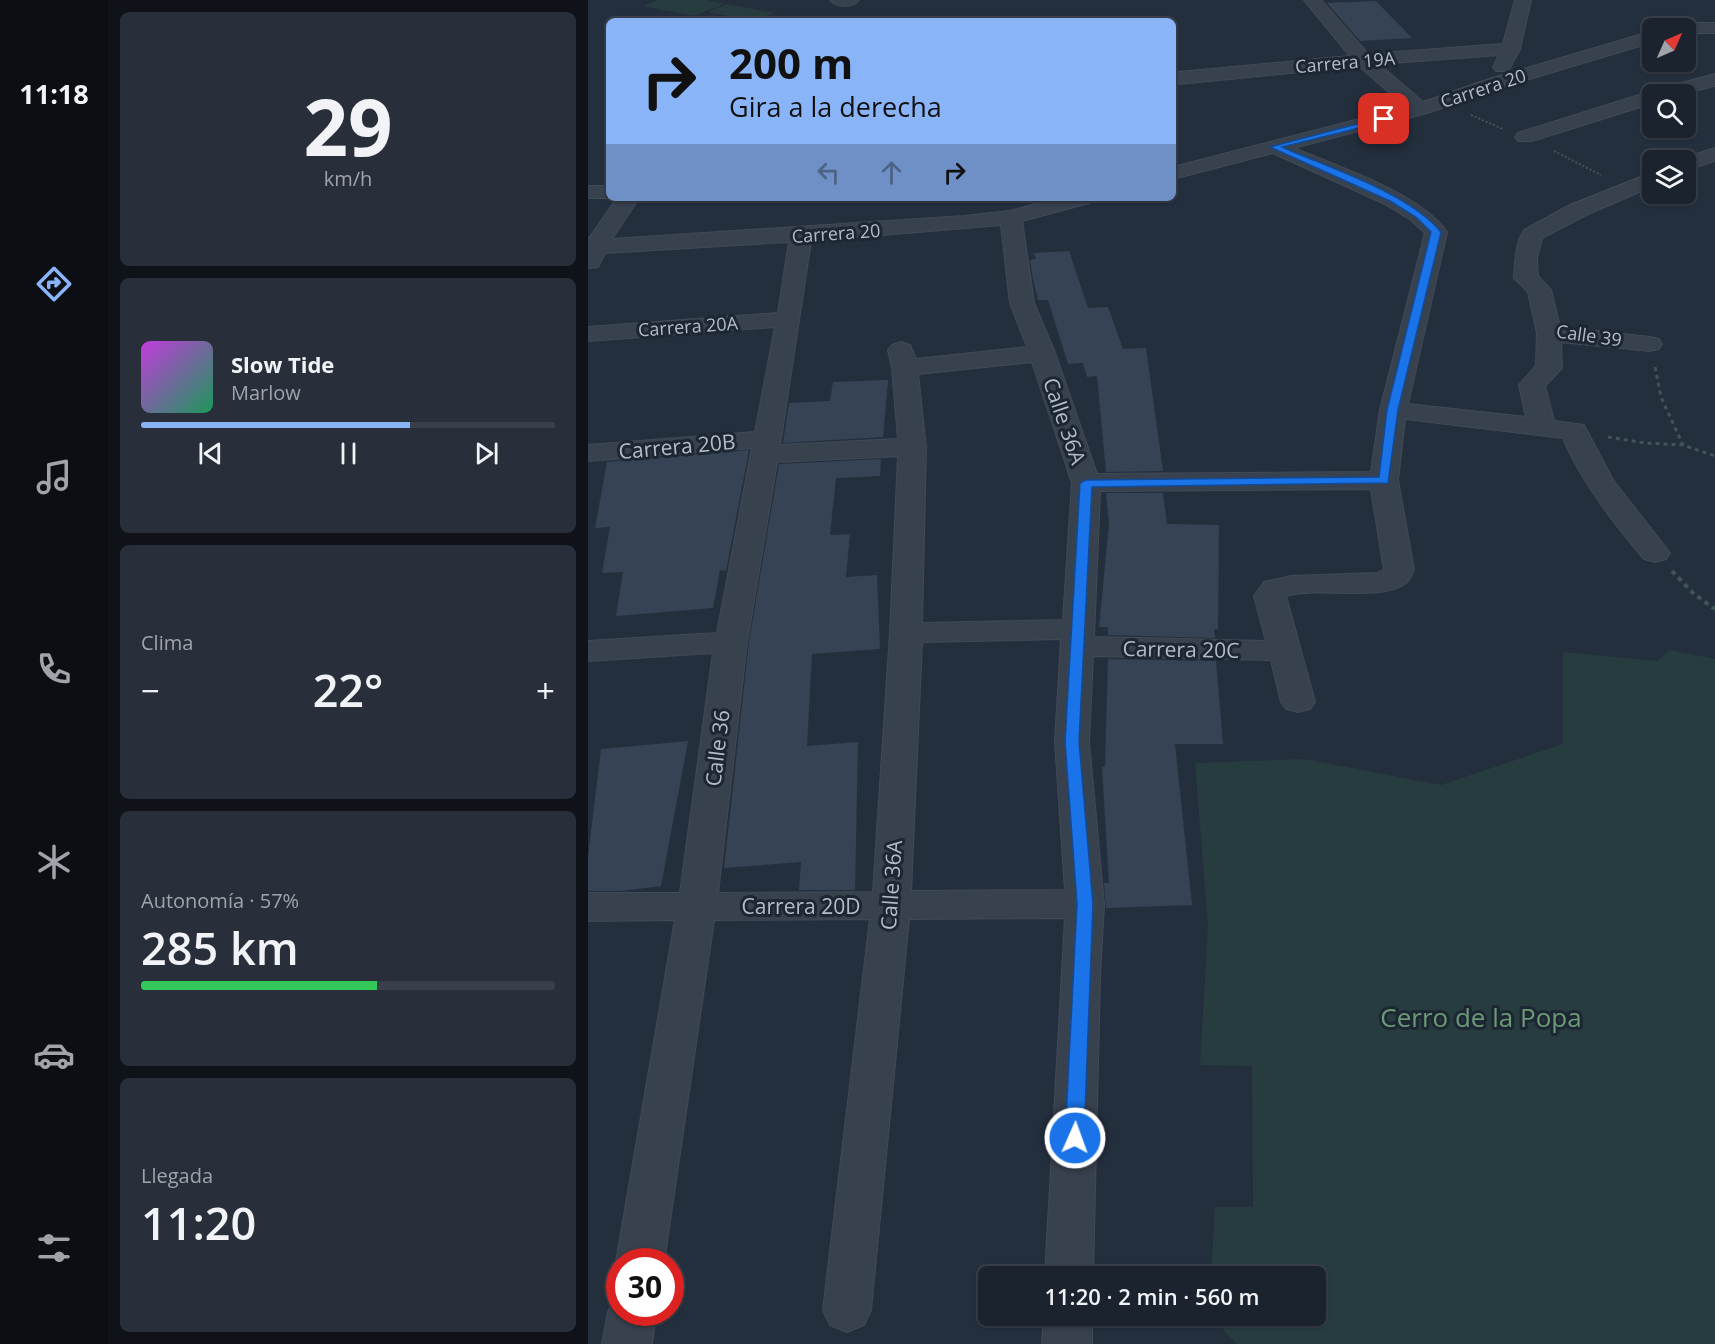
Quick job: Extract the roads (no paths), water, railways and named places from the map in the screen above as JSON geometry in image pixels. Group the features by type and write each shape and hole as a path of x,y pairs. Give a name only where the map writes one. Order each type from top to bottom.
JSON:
{"street":[{"path":"838,0 851,0"},
{"path":"1312,0 1363,60 1420,109"},
{"path":"1496,83 1511,49 1523,0"},
{"path":"1696,28 1715,28"},
{"name":"Carrera 20","path":"1176,172 1420,109 1496,83 1642,39"},
{"name":"Carrera 19A","path":"1179,78 1363,60 1511,49"},
{"path":"1696,85 1715,80"},
{"path":"1525,137 1642,100"},
{"path":"1274,147 1393,199 1419,215 1436,232 1393,410 1384,480 1399,570 1396,576 1383,582 1291,585 1275,589 1270,596 1298,702"},
{"path":"1696,161 1715,154"},
{"name":"Calle 39","path":"1642,183 1578,210 1533,236 1526,258 1527,278 1539,290 1549,333 1650,344"},
{"path":"588,192 606,192"},
{"path":"591,253 626,201"},
{"name":"Carrera 20","path":"591,253 1011,217 1070,201"},
{"name":"Calle 36A","path":"1011,217 1022,303 1042,353 1086,483 1072,742 1085,904 1080,976 1070,1266"},
{"name":"Calle 36","path":"642,1248 697,907 731,642 789,319 801,235"},
{"name":"Carrera 20A","path":"588,334 789,319"},
{"path":"1542,427 1532,385 1549,368 1549,333"},
{"name":"Calle 36A","path":"847,1310 891,905 906,633 912,447 903,359 1042,353"},
{"path":"1393,410 1574,431 1584,456 1617,507 1655,553"},
{"name":"Carrera 20B","path":"588,453 766,446 912,447"},
{"path":"1086,483 1384,480"},
{"name":"Carrera 20C","path":"906,633 1077,637 1286,651"},
{"path":"588,651 731,642"},
{"name":"Carrera 20D","path":"588,907 1085,904"},
{"path":"627,1344 630,1326"},
{"path":"1067,1344 1068,1326"}],"park label":[{"name":"Cerro de la Popa","path":"1481,1017"}]}
